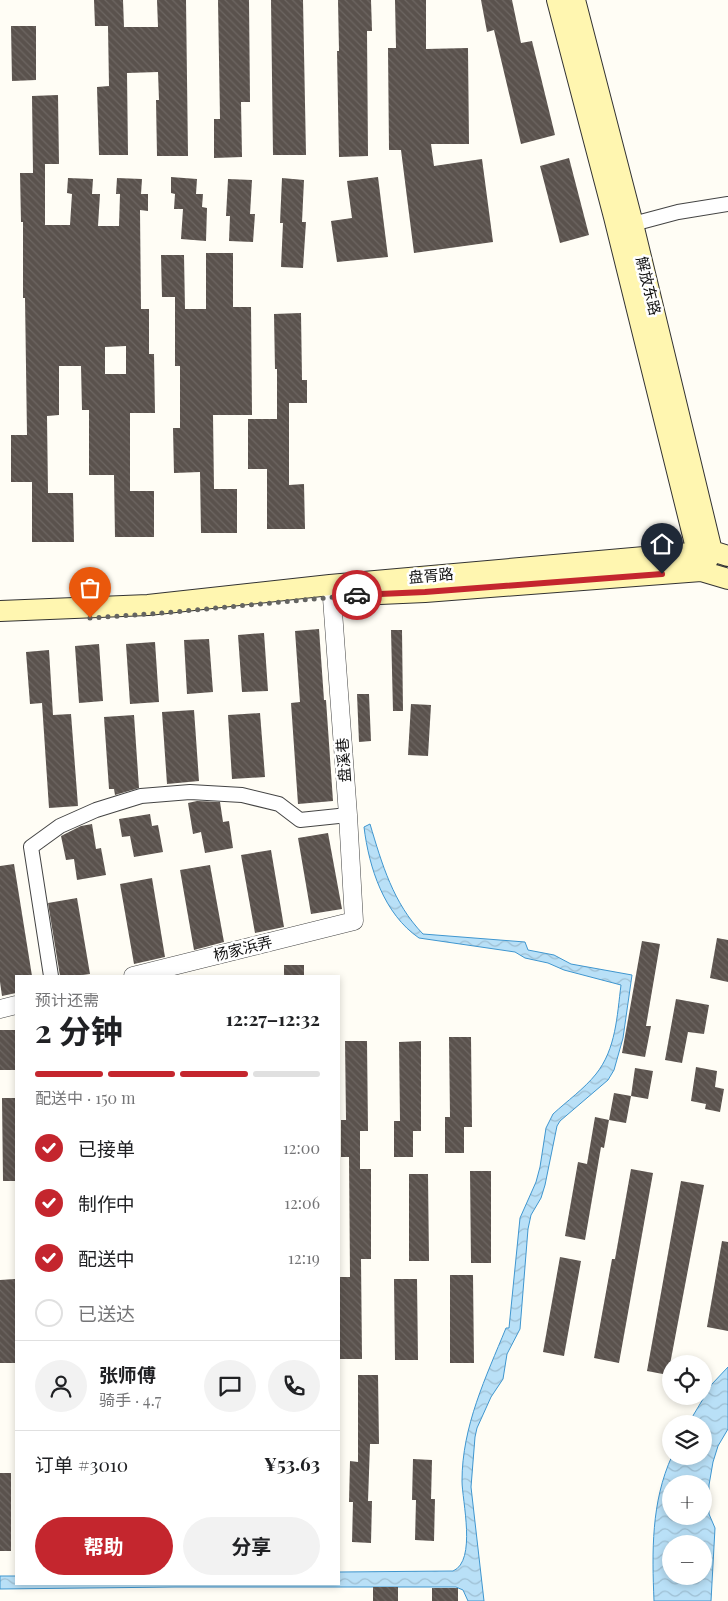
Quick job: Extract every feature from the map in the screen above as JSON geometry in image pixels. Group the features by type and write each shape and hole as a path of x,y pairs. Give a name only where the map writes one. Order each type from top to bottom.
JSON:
{"main road":[{"name":"解放东路","path":"558,0 614,217 710,557"},
{"name":"解放东路","path":"575,0 633,224 710,557"},
{"path":"710,557 728,579"},
{"name":"盘胥路","path":"0,622 145,614 342,596 425,592 710,557"},
{"name":"盘胥路","path":"0,611 148,605 330,584 710,557"}],"street":[{"path":"633,224 678,212 728,204"},
{"name":"盘溪巷","path":"332,598 354,921"},
{"path":"51,975 31,847 60,826 96,810 141,796 190,792 242,795 279,804 300,820 348,815"},
{"name":"杨家浜弄","path":"137,975 354,921"},
{"path":"0,1009 15,1005"}],"water":[{"path":"370,824 384,868 396,896 423,934 525,942 528,950 554,955 571,964 632,975 623,1038 614,1070 608,1080 560,1121 557,1126 545,1185 541,1198 531,1215 528,1229 520,1329 507,1354 503,1379 491,1397 477,1428 471,1487 484,1601 468,1601 463,1590 456,1587 0,1589 0,1576 15,1576 15,1585 340,1585 340,1572 453,1571 460,1565 465,1555 467,1529 462,1481 466,1441 483,1383 506,1328 509,1328 520,1218 536,1182 546,1128 553,1114 596,1074 608,1054 617,1020 621,985 525,958 515,952 419,938 396,916 380,889 366,843 364,827"},
{"path":"728,1367 728,1429 718,1446 711,1475 664,1475 668,1465 712,1465 712,1415 693,1415 699,1405 712,1405 712,1384"},
{"path":"662,1484 662,1525 712,1525 712,1521 715,1528 712,1583 712,1535 662,1535 662,1585 712,1585 711,1601 654,1601 654,1527"}],"building":[{"path":"94,0 123,0 124,27 158,27 157,0 186,0 188,156 157,156 156,100 159,100 158,72 127,73 128,155 99,155 97,87 109,86 108,26 95,26"},
{"path":"218,0 249,0 250,102 241,102 242,157 214,158 214,119 220,119"},
{"path":"271,0 303,0 306,155 273,155"},
{"path":"338,0 371,0 372,31 367,31 368,156 339,157"},
{"path":"395,0 426,0 426,49 468,48 469,144 431,144 434,166 482,159 493,242 414,253 401,150 389,150 388,48 396,48"},
{"path":"481,0 512,0 521,43 532,41 555,135 521,144 494,30 487,32"},
{"path":"11,26 36,26 36,80 12,81"},
{"path":"58,95 59,164 45,164 45,225 70,225 72,194 67,193 68,178 93,179 92,194 100,194 98,226 119,226 120,194 116,194 117,178 142,179 141,194 148,194 148,211 140,210 141,309 149,309 149,354 154,354 155,413 130,413 130,491 154,491 154,537 115,537 114,475 89,475 89,410 82,410 81,366 59,366 59,415 47,416 48,493 73,493 74,542 32,542 32,482 11,482 11,435 27,435 23,222 21,222 20,173 33,173 32,96","holes":["126,346 126,374 105,374 105,347"]},
{"path":"569,158 589,235 560,243 540,166"},
{"path":"171,177 197,179 196,194 203,194 202,207 207,208 206,241 181,239 183,209 174,209 175,194 171,193"},
{"path":"378,177 388,257 337,262 331,221 352,218 347,181"},
{"path":"282,178 304,180 302,222 306,222 303,268 281,267 283,223 280,223"},
{"path":"228,179 252,180 250,214 255,214 253,242 229,241 230,216 226,216"},
{"path":"206,253 233,253 233,307 251,307 252,415 213,415 214,489 237,489 237,533 201,533 200,472 174,473 173,428 180,428 180,366 175,366 175,297 162,297 161,255 184,255 185,309 206,309"},
{"path":"301,313 302,380 307,380 307,403 289,403 289,485 304,484 305,529 267,529 267,469 248,469 248,419 277,419 274,314"},
{"path":"319,629 333,801 298,804 291,703 300,702 295,631"},
{"path":"391,630 402,630 403,711 393,711"},
{"path":"264,633 268,691 242,692 238,635"},
{"path":"209,639 213,692 187,694 184,640"},
{"path":"155,642 159,702 130,704 126,644"},
{"path":"99,644 103,701 79,703 75,646"},
{"path":"49,650 53,715 71,714 78,806 49,808 42,703 30,704 26,652"},
{"path":"357,694 369,694 371,741 359,742"},
{"path":"411,704 431,705 428,756 408,755"},
{"path":"194,710 199,781 167,784 162,712"},
{"path":"260,713 265,777 232,779 228,715"},
{"path":"134,715 139,788 115,795 114,789 109,789 104,717"},
{"path":"197,801 220,802 223,822 229,821 233,848 205,853 201,832 193,834 188,803"},
{"path":"150,814 152,826 158,825 163,852 134,857 130,836 122,837 119,819"},
{"path":"92,824 96,849 101,848 106,875 77,880 74,859 66,860 61,836 81,826"},
{"path":"328,833 342,909 311,914 298,838"},
{"path":"271,850 284,927 255,933 241,855"},
{"path":"14,864 32,975 15,975 15,993 2,996 0,982 0,866"},
{"path":"210,865 224,942 194,950 180,870"},
{"path":"152,878 165,957 134,964 120,884"},
{"path":"77,898 90,974 60,975 48,903"},
{"path":"717,938 728,940 728,982 710,978"},
{"path":"642,941 660,944 646,1026 651,1026 645,1057 622,1053"},
{"path":"284,965 304,965 304,975 284,975"},
{"path":"676,999 709,1005 704,1034 688,1032 682,1063 665,1060"},
{"path":"0,1030 15,1030 15,1070 0,1070"},
{"path":"449,1037 471,1037 472,1127 464,1127 464,1153 445,1153 445,1117 450,1117"},
{"path":"345,1041 367,1041 368,1131 360,1131 360,1169 371,1169 371,1259 361,1259 362,1359 340,1359 340,1277 350,1277 349,1157 341,1157 341,1120 346,1120"},
{"path":"421,1041 421,1131 413,1131 413,1157 394,1157 394,1121 400,1121 399,1042"},
{"path":"696,1067 717,1071 715,1087 724,1089 720,1112 705,1109 706,1104 691,1101"},
{"path":"635,1068 653,1071 648,1099 631,1096"},
{"path":"614,1093 631,1096 626,1123 609,1120"},
{"path":"2,1098 15,1098 15,1181 3,1181"},
{"path":"595,1117 609,1120 604,1148 601,1147 585,1240 565,1236 578,1162 587,1164"},
{"path":"631,1169 653,1173 619,1363 594,1358 612,1259 615,1259"},
{"path":"470,1171 491,1171 491,1263 471,1263"},
{"path":"409,1174 428,1174 429,1261 409,1261"},
{"path":"681,1181 704,1185 672,1355 662,1355 662,1374 647,1371"},
{"path":"722,1241 728,1242 728,1331 707,1327"},
{"path":"560,1257 581,1261 564,1356 543,1352"},
{"path":"450,1275 473,1275 474,1363 450,1363"},
{"path":"15,1279 15,1363 0,1363 0,1280"},
{"path":"394,1279 417,1279 418,1360 395,1360"},
{"path":"358,1375 378,1375 379,1444 370,1444 368,1501 372,1501 371,1543 352,1542 353,1502 349,1502 350,1461 358,1462"},
{"path":"413,1459 432,1460 431,1499 435,1499 434,1541 415,1540 416,1500 412,1500"},
{"path":"0,1473 11,1473 11,1551 0,1551"},
{"path":"373,1587 398,1587 398,1601 373,1601"},
{"path":"432,1588 458,1588 458,1601 432,1601"}],"way so far":[{"path":"90,618 357,595"}],"route":[{"path":"357,595 425,592 662,574"}]}
